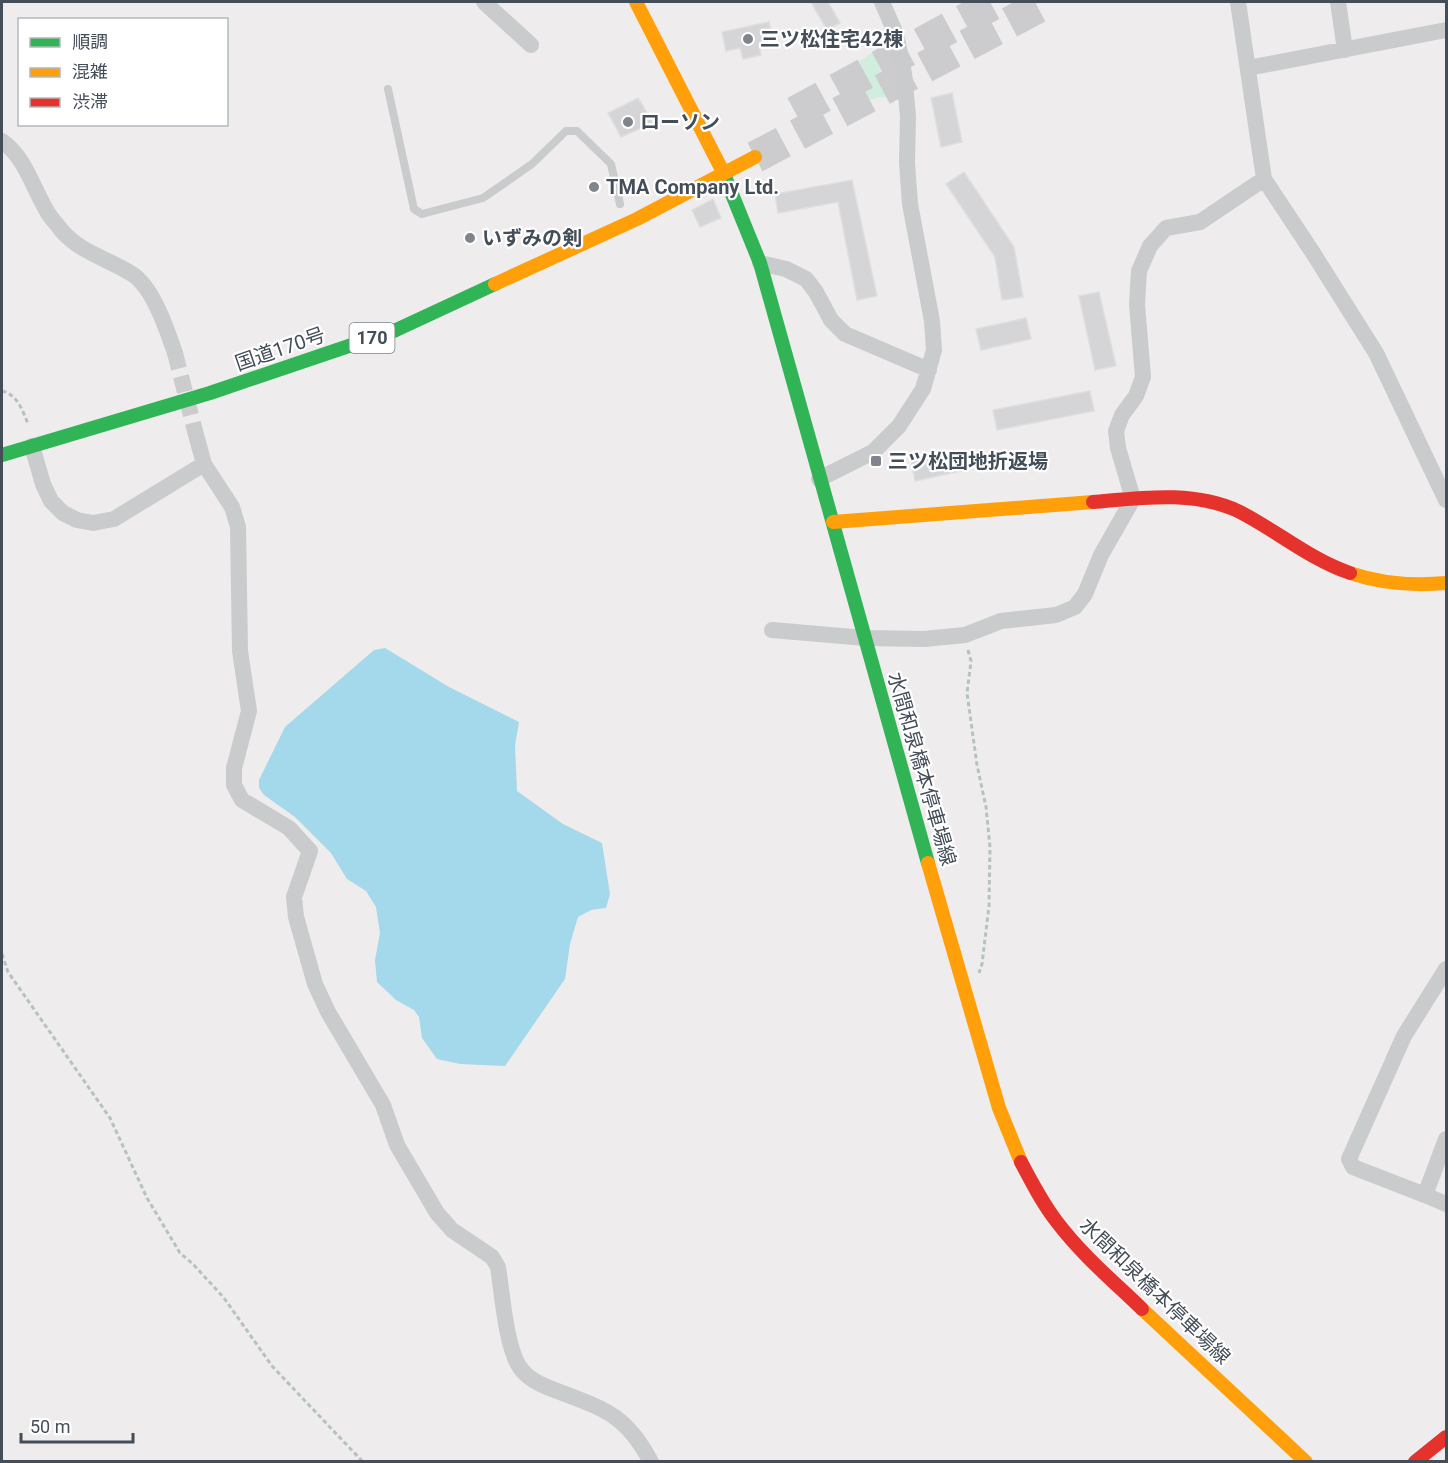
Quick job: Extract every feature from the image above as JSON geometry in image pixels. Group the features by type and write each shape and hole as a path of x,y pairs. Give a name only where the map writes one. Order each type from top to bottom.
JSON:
{"main road":[{"name":"水間和泉橋本停車場線","path":"636,2 709,159 724,174 760,263 819,479 999,1108 1014,1148 1057,1222 1076,1246 1306,1461"},
{"path":"709,159 730,147"},
{"name":"国道170号","path":"2,455 210,393 396,330 637,219 754,158"},
{"path":"833,522 1170,497 1218,503 1245,514 1294,545 1346,573 1396,585 1446,584"},
{"path":"1415,1461 1446,1437"}],"street":[{"path":"484,2 531,45"},
{"path":"819,479 873,452 899,426 923,389 934,350 932,321 910,204 907,163 908,116 904,73 896,34 882,2"},
{"path":"1238,2 1264,179 1314,253 1376,353 1446,500"},
{"path":"1338,2 1344,50"},
{"path":"1248,68 1446,30"},
{"path":"2,141 9,146 21,162 48,214 65,234 86,251 134,275 149,293 163,319 175,353"},
{"path":"772,630 865,638 924,639 965,635 1001,621 1056,615 1075,607 1085,594 1101,555 1133,498 1118,448 1116,431 1122,415 1136,396 1143,377 1137,304 1139,271 1146,254 1166,228 1200,222 1264,179"},
{"path":"760,263 786,268 806,279 831,320 845,334 929,370"},
{"path":"195,431 204,464 232,507 238,527 240,651 249,711 234,768 234,784 242,800 288,828 310,851 294,897 296,917 315,984 328,1012 383,1106 397,1145 437,1213 452,1230 492,1257 498,1267 513,1353 521,1370 539,1384 587,1402 623,1421 639,1440 651,1461"},
{"path":"32,446 43,484 51,501 63,513 77,520 93,523 114,519 204,464"},
{"path":"1446,969 1404,1036 1348,1159 1353,1167 1446,1204"},
{"path":"1425,1195 1446,1138"}],"lane":[{"path":"388,89 414,209 422,214 483,198 532,164 566,130 577,131 611,164 620,204"}],"path":[{"path":"2,391 5,391 21,406 28,426"},
{"path":"965,635 971,661 967,693 977,765 986,807 990,847 989,906 982,964"},
{"path":"2,954 8,972 110,1118 147,1198 180,1253 224,1298 272,1366 363,1461"}],"green space":[{"path":"888,42 894,65 896,98 880,97 860,103 843,72"}],"water":[{"path":"385,648 449,687 519,722 515,745 517,791 563,824 602,843 610,894 606,908 591,910 578,917 570,944 565,979 505,1066 460,1064 437,1059 422,1038 419,1017 414,1010 396,1000 377,982 375,960 380,933 376,907 366,891 347,879 331,853 295,817 264,795 259,788 259,780 285,727 374,650"}],"building":[{"path":"811,2 828,2 840,23 827,30"},
{"name":"三ツ松住宅42棟","path":"769,22 774,42 759,45 761,55 743,59 740,48 726,51 722,32"},
{"path":"952,93 962,142 941,147 931,98"},
{"path":"638,98 653,123 621,137 608,113"},
{"path":"964,172 1014,247 1023,297 1002,300 995,257 946,184"},
{"path":"852,180 877,296 857,300 838,202 778,213 775,194"},
{"path":"713,199 721,218 700,227 692,210"},
{"path":"1099,292 1116,366 1095,370 1079,296"},
{"path":"1026,318 1031,339 981,350 976,329"},
{"path":"1090,391 1094,411 997,430 993,410"},
{"path":"962,451 966,470 915,481 911,461"}],"tunnel":[{"path":"795,112 997,2"},
{"path":"755,157 1048,2"},
{"path":"175,353 195,431"}],"traffic: fast":[{"path":"723,172 760,263 928,863"},
{"path":"2,455 210,393 396,330 495,284"}],"traffic: slow":[{"path":"636,2 723,172"},
{"path":"495,284 637,219 755,157"},
{"path":"833,522 1093,502"},
{"path":"1350,573 1374,580 1397,583 1446,583"},
{"path":"928,863 999,1108 1021,1162"},
{"path":"1142,1309 1306,1462"}],"traffic: jam":[{"path":"1093,502 1166,497 1221,504 1238,511 1321,560 1350,573"},
{"path":"1021,1162 1042,1201 1067,1234 1142,1309"},
{"path":"1415,1462 1446,1437"}],"place":[{"name":"三ツ松住宅42棟","path":"748,39"},
{"name":"ローソン","path":"628,122"},
{"name":"TMA Company Ltd.","path":"594,187"},
{"name":"いずみの剣","path":"470,238"},
{"name":"三ツ松団地折返場","path":"876,461"}]}
